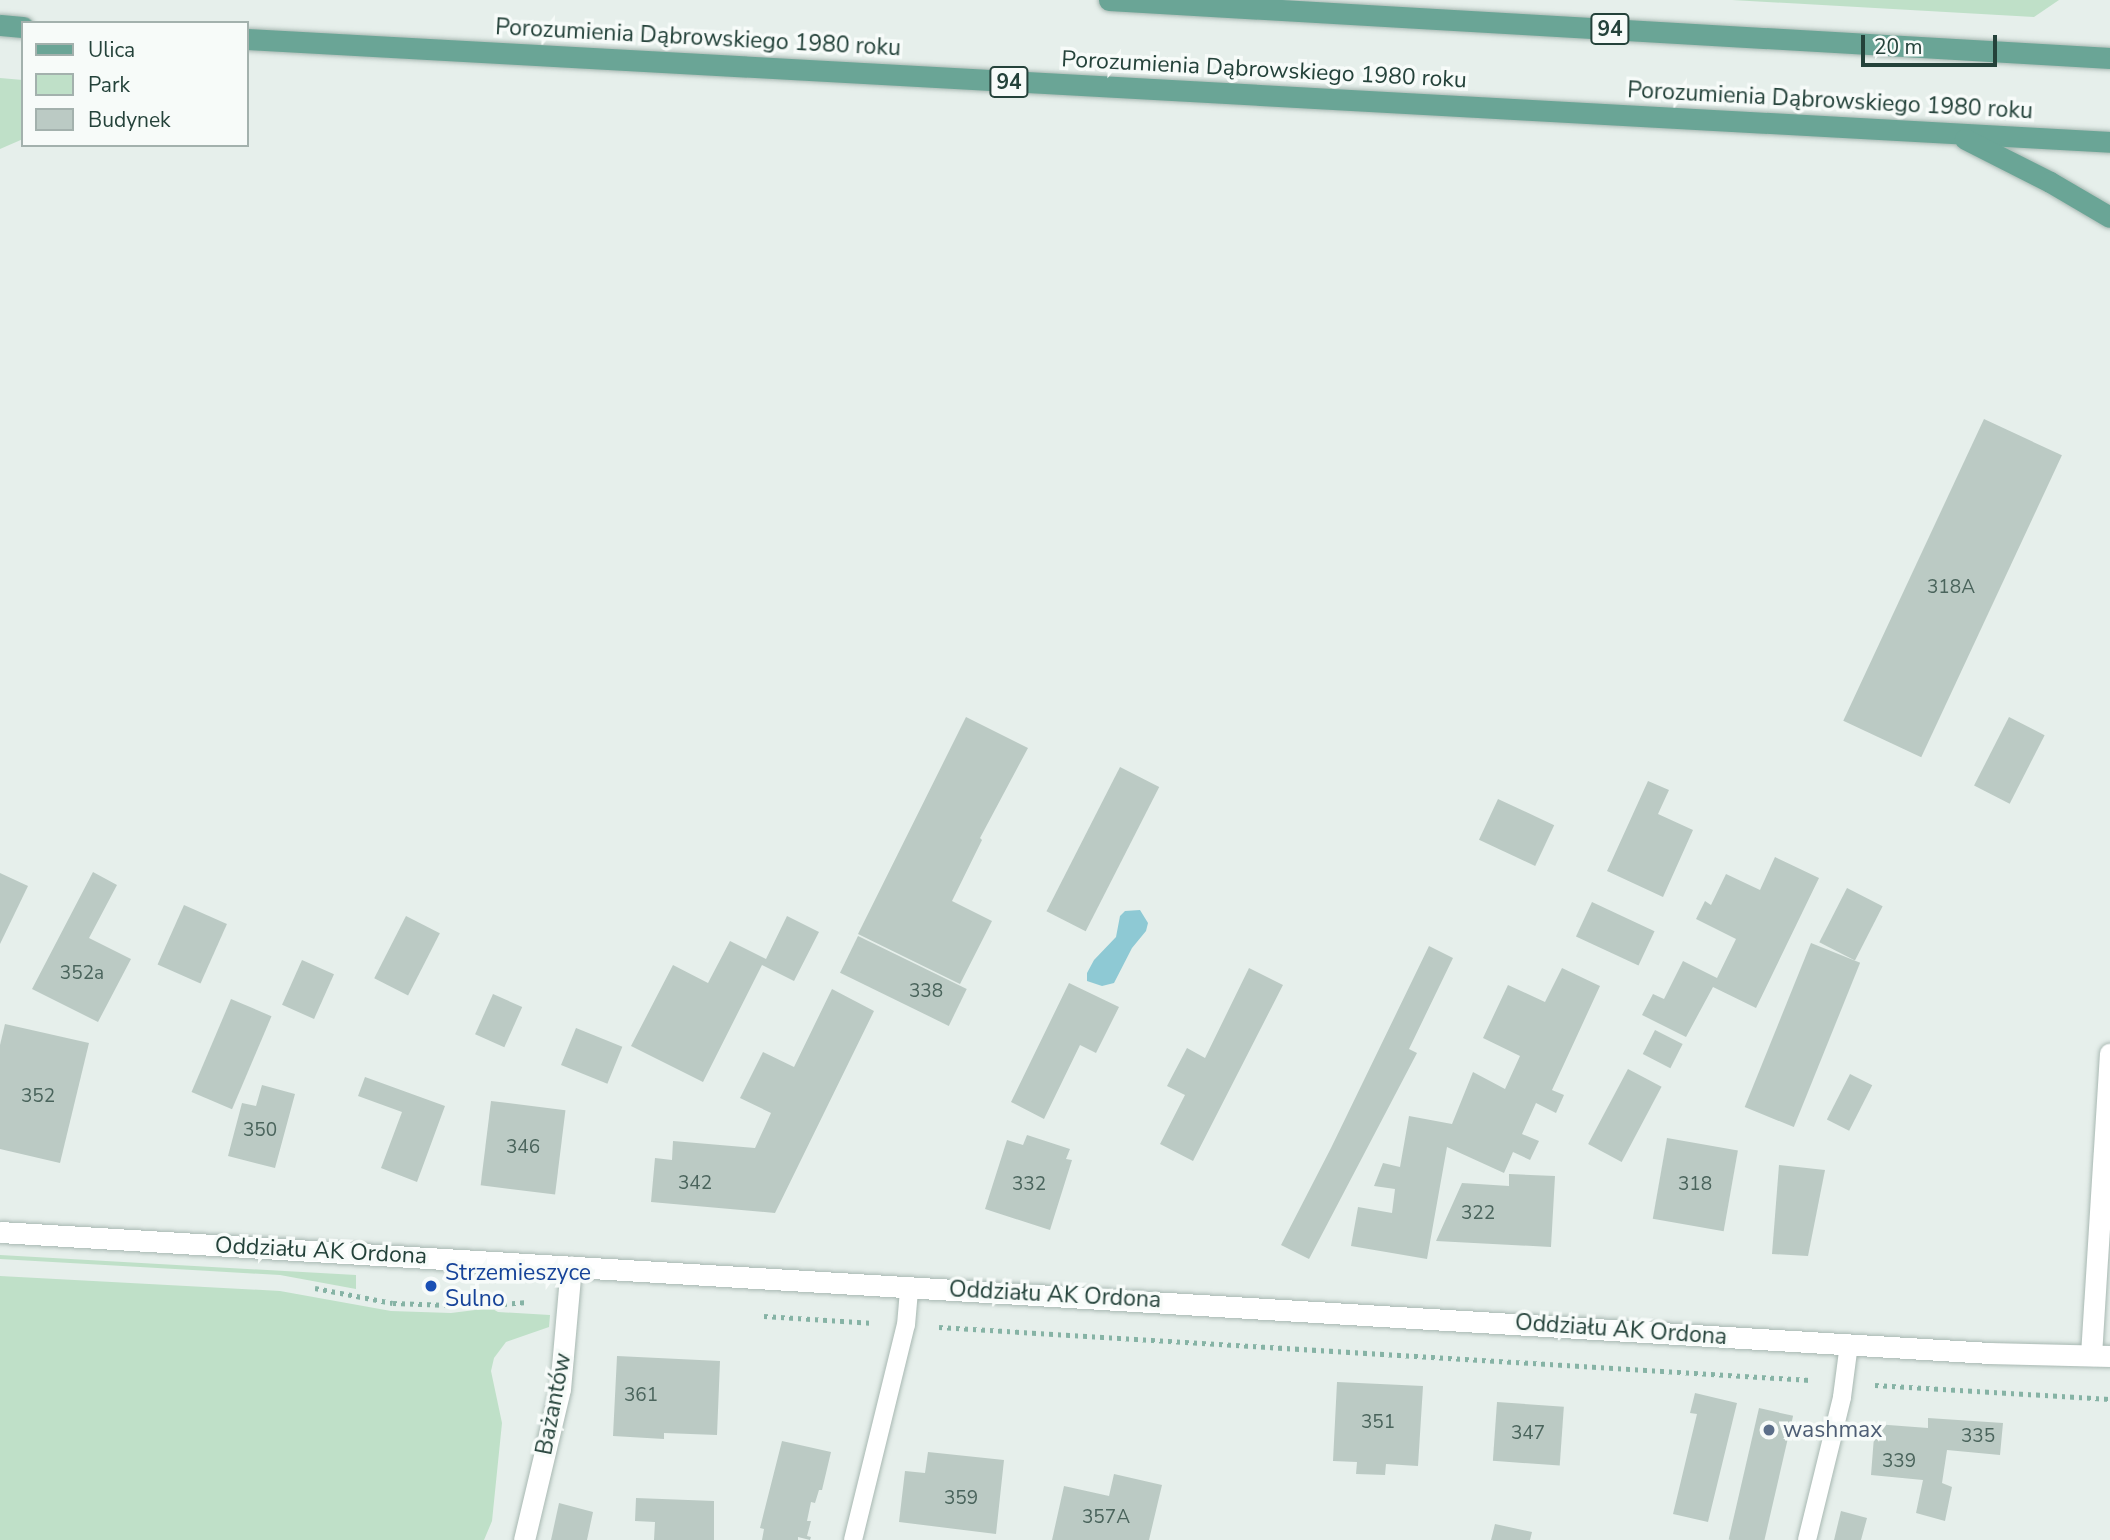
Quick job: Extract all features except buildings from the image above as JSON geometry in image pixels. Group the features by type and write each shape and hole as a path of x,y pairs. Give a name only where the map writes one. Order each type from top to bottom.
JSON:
{"main road":[{"name":"94","path":"1109,0 2110,58"},
{"path":"0,26 21,27"},
{"name":"Porozumienia Dąbrowskiego 1980 roku","path":"248,39 2110,142"},
{"path":"1956,134 2050,182 2110,217"}],"street":[{"path":"2100,1355 2110,1054"},
{"name":"Oddziału AK Ordona","path":"0,1232 1849,1344 2100,1355"},
{"name":"Bażantów","path":"524,1540 560,1389 571,1266"}],"lane":[{"path":"853,1540 906,1325 909,1287"},
{"path":"1807,1540 1842,1397 1849,1344"}],"path":[{"path":"363,1299 447,1306 540,1303"},
{"path":"751,1315 1822,1381"},
{"path":"1867,1384 2110,1399"}],"green space":[{"path":"1732,0 2059,0 2034,17"},
{"path":"0,78 21,80 21,140 0,149"},
{"path":"0,1255 356,1275 356,1289 280,1275 0,1259"},
{"path":"0,1276 280,1291 391,1311 451,1313 491,1308 498,1312 550,1315 549,1327 506,1342 494,1358 491,1371 502,1423 492,1521 484,1540 0,1540"}],"water":[{"path":"1140,910 1148,923 1146,931 1132,948 1114,983 1102,986 1087,981 1087,973 1094,960 1116,937 1120,916 1125,911"}],"place":[{"name":"Strzemieszyce Sulno","path":"431,1286"},
{"name":"washmax","path":"1769,1430"}]}
